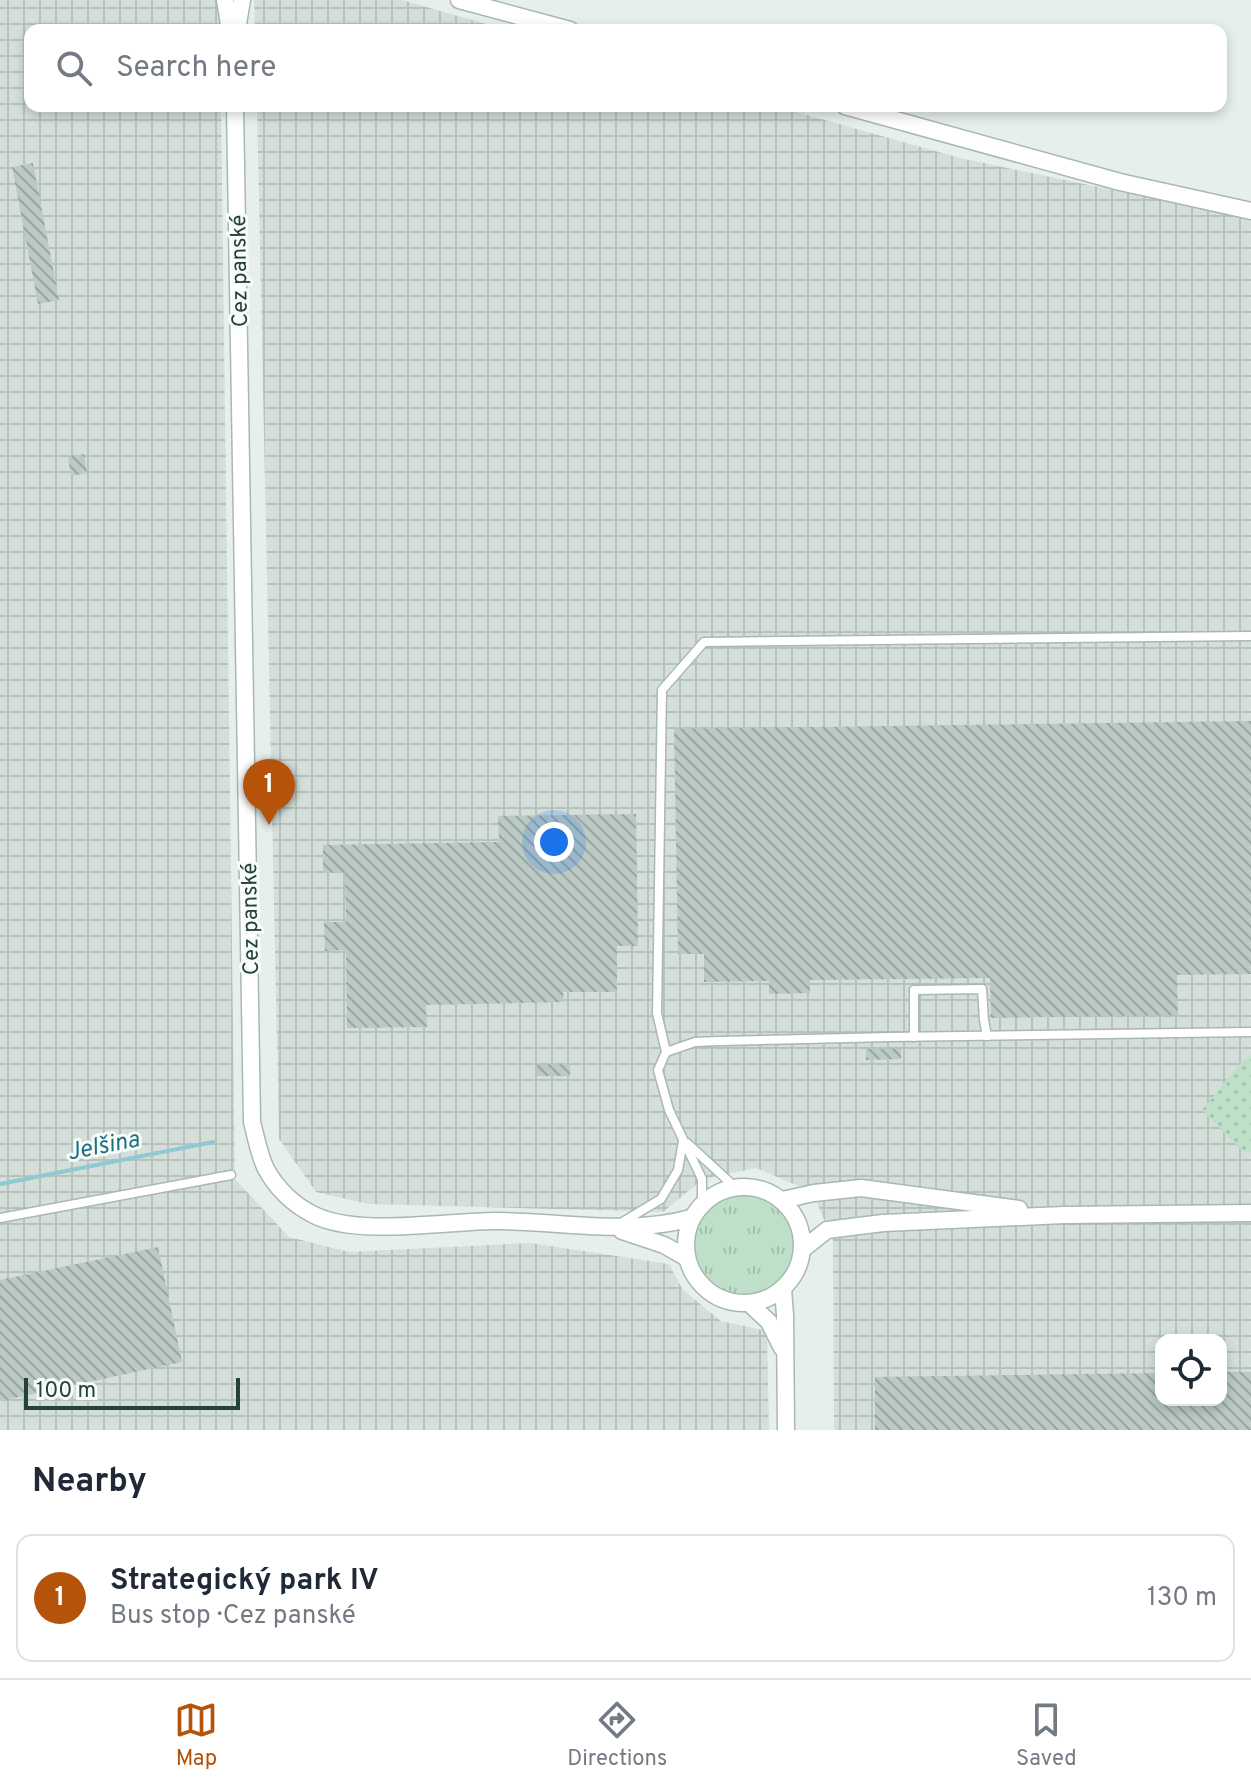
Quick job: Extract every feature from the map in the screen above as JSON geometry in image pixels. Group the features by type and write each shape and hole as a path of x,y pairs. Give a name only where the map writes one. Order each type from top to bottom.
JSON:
{"street":[{"path":"225,0 229,24"},
{"path":"238,24 242,0"},
{"path":"459,0 548,24"},
{"name":"Cez panské","path":"235,112 252,1122 266,1168 288,1198 315,1216 347,1224 379,1226 494,1221 613,1228 666,1225 691,1218"},
{"path":"867,112 1120,182 1251,211"},
{"path":"735,1187 754,1187 782,1200 797,1219 802,1233 803,1249 793,1277 770,1298 749,1303 728,1301 709,1292 695,1277 687,1258 686,1237 691,1218 702,1203 718,1192 735,1187"},
{"path":"782,1200 861,1188 1064,1215"},
{"path":"803,1249 827,1230 883,1223 1064,1215 1251,1213"},
{"name":"Cez panské","path":"613,1228 664,1245 687,1258"},
{"path":"783,1289 786,1430"},
{"path":"749,1303 769,1322 785,1352"}],"lane":[{"path":"702,1203 702,1179 669,1110 658,1070 666,1052 657,1013 662,690 704,642 1251,636"},
{"path":"914,1037 914,990 982,989 987,1036"},
{"path":"666,1052 695,1042 1251,1032"},
{"path":"613,1228 661,1199 678,1170 683,1140"},
{"path":"683,1140 735,1187"},
{"path":"0,1218 231,1175"}],"shaded area":[{"path":"0,0 220,0 220,24 24,24 24,112 221,112 235,1179 289,1237 349,1252 530,1243 669,1264 683,1290 721,1321 767,1331 769,1430 0,1430"},
{"path":"254,0 402,0 486,24 255,24"},
{"path":"257,112 796,112 960,158 1251,219 1251,1430 834,1430 833,1240 812,1192 756,1168 703,1179 663,1212 369,1204 316,1192 279,1139"}],"green space":[{"path":"1251,1056 1251,1152 1243,1152 1202,1110 1242,1061"},
{"path":"744,1194 763,1198 779,1209 790,1225 794,1244 790,1263 779,1279 763,1290 744,1294 725,1290 709,1279 698,1263 694,1244 698,1225 709,1209 725,1198"}],"building":[{"path":"33,163 59,300 38,304 12,167"},
{"path":"84,454 87,473 71,476 68,457"},
{"path":"1251,721 1251,974 1177,975 1178,1015 991,1018 990,978 810,980 810,993 769,994 769,981 704,982 704,954 678,954 674,729"},
{"path":"636,814 638,946 617,946 617,992 563,992 564,1002 426,1005 427,1027 347,1028 346,950 325,951 324,922 346,922 345,872 323,873 323,845 499,842 498,816"},
{"path":"866,1049 901,1049 901,1059 866,1060"},
{"path":"570,1064 570,1076 537,1076 537,1065"},
{"path":"158,1247 182,1362 0,1401 0,1280"},
{"path":"1227,1372 1251,1372 1251,1430 875,1430 875,1377 1155,1373 1155,1406 1227,1406"}],"waterway":[{"name":"Jelšina","path":"0,1184 213,1142"}],"place":[{"name":"Strategický park IV","path":"269,825"}]}
